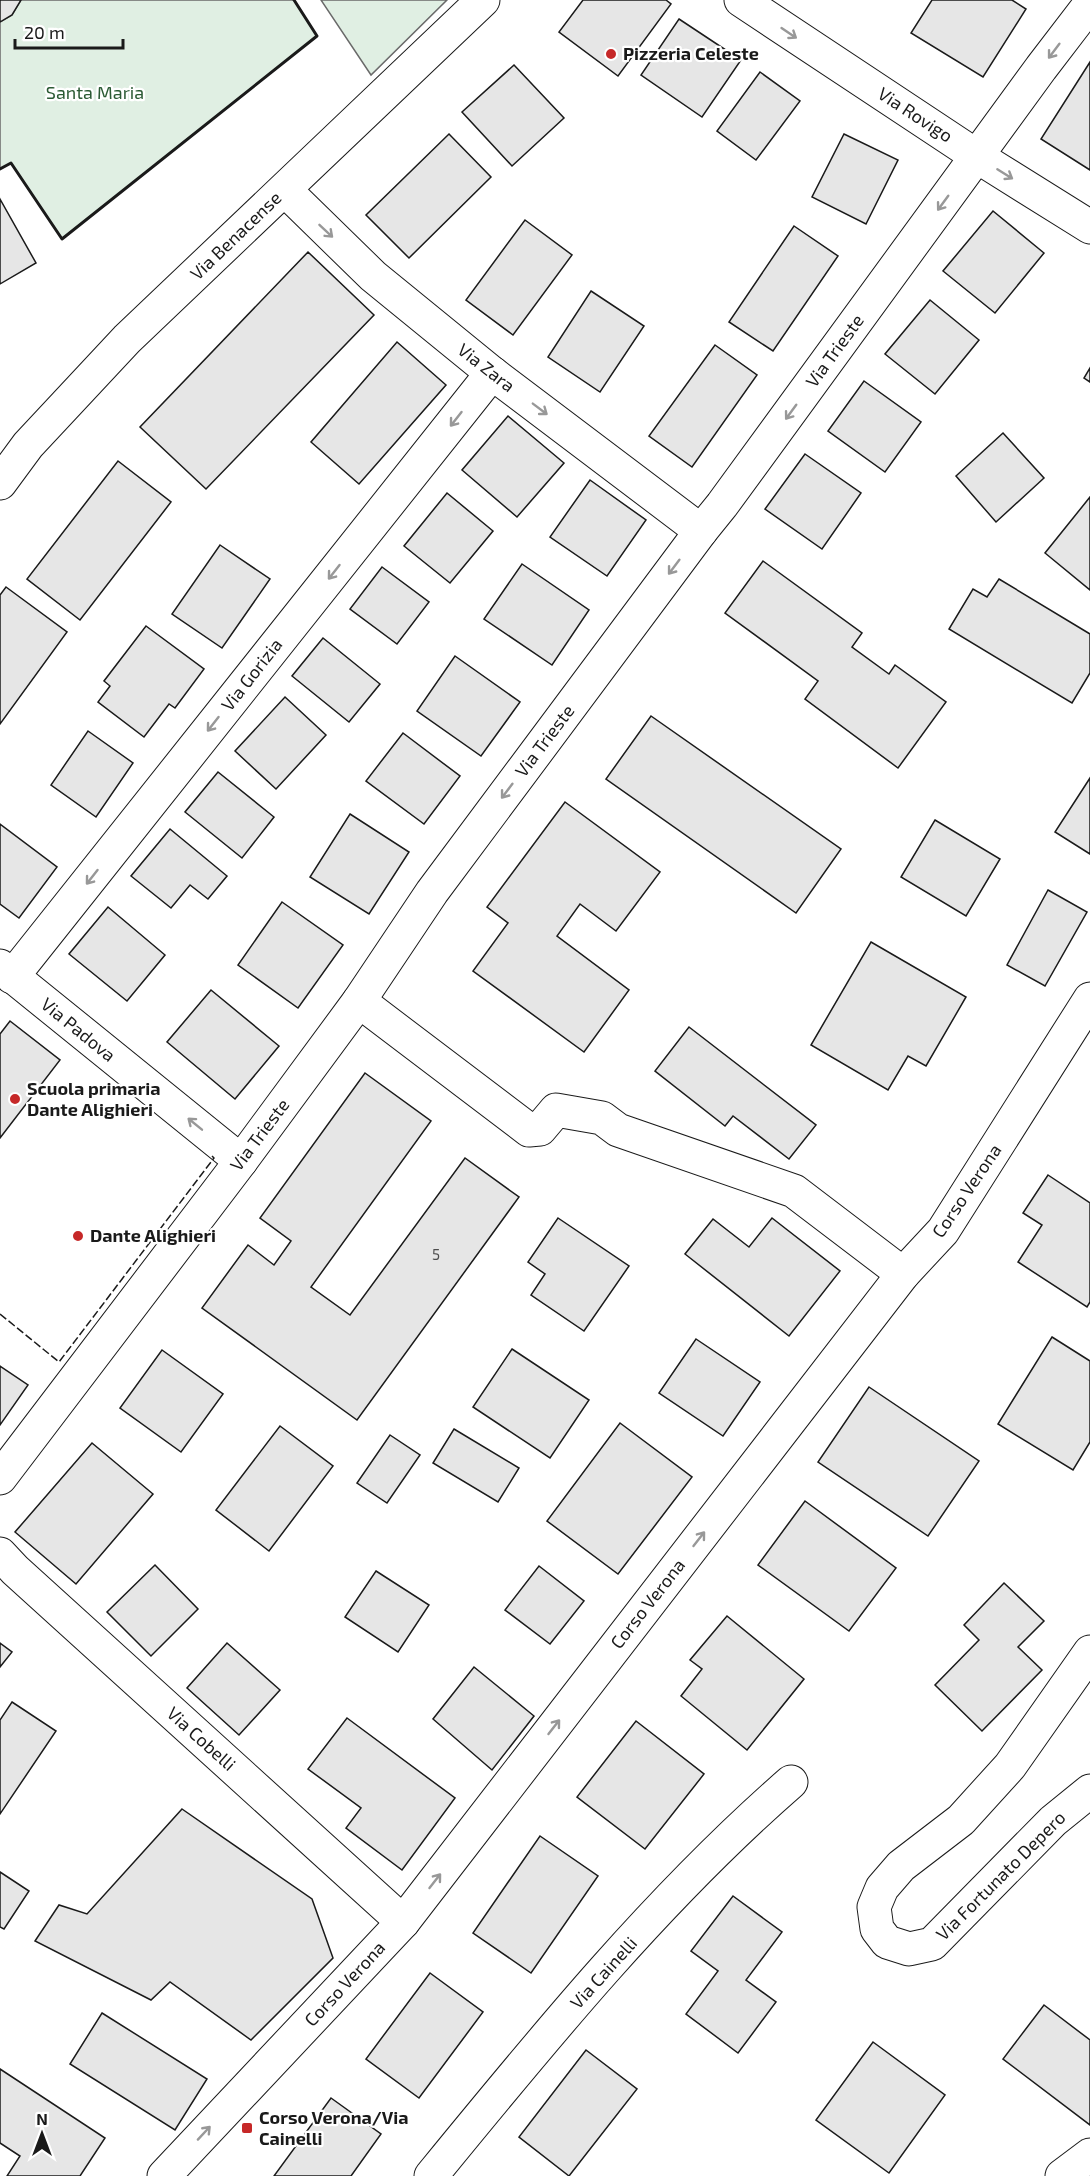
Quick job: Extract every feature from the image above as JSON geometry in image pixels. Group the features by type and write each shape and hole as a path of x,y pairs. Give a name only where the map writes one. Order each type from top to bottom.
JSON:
{"street":[{"name":"Via Benacense","path":"0,483 28,445 127,339 483,0"},
{"name":"Via Rovigo","path":"741,0 978,157 1090,227"},
{"name":"Via Trieste","path":"0,1478 241,1161 359,1001 432,892 701,531 723,505 1090,4"},
{"name":"Via Zara","path":"285,190 373,276 492,373 701,531"},
{"name":"Via Gorizia","path":"6,972 492,373"},
{"name":"Via Padova","path":"6,972 241,1161"},
{"name":"Corso Verona","path":"164,2176 403,1922 903,1274 943,1232 1090,999"},
{"path":"359,1001 528,1131 540,1129 556,1110 602,1118 618,1130 794,1191 903,1274"},
{"name":"Via Cobelli","path":"0,1554 403,1922"},
{"name":"Via Fortunato Depero","path":"1090,1652 1010,1766 961,1820 901,1866 882,1888 874,1907 877,1929 887,1942 909,1949 932,1944 1053,1821 1090,1791"},
{"name":"Via Cainelli","path":"430,2176 614,1959 701,1867 790,1782"},
{"path":"1062,2176 1090,2155"}],"green space":[{"name":"Santa Maria","path":"21,0 294,0 317,36 62,239 11,163 0,169 0,22 12,15"},
{"path":"321,0 447,0 371,75"}],"building":[{"path":"0,0 21,0 12,15 0,22"},
{"name":"Pizzeria Celeste","path":"583,0 666,0 671,4 618,76 559,32"},
{"path":"932,0 1012,0 1026,9 983,77 911,33"},
{"path":"679,19 741,60 702,117 641,75"},
{"path":"1090,62 1090,170 1041,139"},
{"path":"514,65 564,118 512,166 462,112"},
{"path":"760,72 800,101 756,160 717,131"},
{"path":"449,134 491,177 409,258 366,215"},
{"path":"844,134 898,160 866,224 812,197"},
{"path":"0,199 36,263 0,284"},
{"path":"993,211 1044,253 995,313 943,271"},
{"path":"525,220 572,255 513,335 466,300"},
{"path":"794,226 838,256 773,351 729,322"},
{"path":"308,252 374,315 206,489 140,427"},
{"path":"591,291 644,326 600,392 548,357"},
{"path":"930,300 979,340 935,394 885,354"},
{"path":"397,342 446,385 359,484 311,442"},
{"path":"715,345 757,375 692,467 649,436"},
{"path":"1090,368 1090,382 1084,378"},
{"path":"864,381 921,422 885,472 828,431"},
{"path":"508,416 564,463 517,517 462,470"},
{"path":"1003,433 1044,478 996,522 956,476"},
{"path":"805,454 861,493 822,549 765,509"},
{"path":"118,461 171,502 80,620 27,579"},
{"path":"590,480 646,520 607,576 550,537"},
{"path":"447,493 493,531 450,583 404,546"},
{"path":"1090,497 1090,590 1045,553"},
{"path":"220,545 270,579 222,648 172,614"},
{"path":"763,561 862,633 852,647 889,674 895,665 946,702 898,768 805,699 818,681 725,613"},
{"path":"522,564 589,610 552,665 484,619"},
{"path":"382,567 429,602 397,644 350,609"},
{"path":"999,579 1090,634 1090,673 1072,703 949,629 973,589 987,597"},
{"path":"6,587 67,632 0,724 0,595"},
{"path":"146,626 204,669 175,708 169,704 144,737 98,702 110,686 104,681"},
{"path":"323,638 380,684 349,722 292,676"},
{"path":"455,656 520,702 481,756 417,711"},
{"path":"285,697 326,735 276,789 235,751"},
{"path":"651,716 841,849 796,913 606,779"},
{"path":"88,731 133,763 96,817 51,785"},
{"path":"403,733 460,776 424,824 366,781"},
{"path":"218,772 274,817 242,858 185,812"},
{"path":"1090,778 1090,854 1055,832"},
{"path":"565,802 660,872 616,931 580,904 557,936 629,990 584,1052 473,971 508,923 487,907"},
{"path":"350,814 409,852 369,914 310,877"},
{"path":"935,820 1000,859 966,916 901,877"},
{"path":"0,824 57,867 19,918 0,904"},
{"path":"170,829 227,876 208,899 190,885 171,908 131,876"},
{"path":"1048,890 1087,912 1045,986 1007,965"},
{"path":"282,902 343,945 298,1008 238,965"},
{"path":"108,907 165,955 127,1001 69,954"},
{"path":"871,942 966,997 926,1066 908,1056 888,1090 811,1045"},
{"path":"211,990 279,1046 235,1099 167,1042"},
{"name":"Scuola primaria Dante Alighieri","path":"10,1021 60,1060 0,1138 0,1034"},
{"path":"689,1027 816,1125 789,1159 733,1116 725,1126 655,1071"},
{"path":"365,1073 431,1121 311,1287 350,1315 465,1158 519,1197 357,1420 202,1308 248,1245 274,1265 291,1241 260,1218"},
{"path":"1048,1175 1090,1203 1090,1302 1087,1307 1018,1262 1042,1225 1023,1213"},
{"path":"558,1218 629,1266 584,1331 531,1295 545,1274 528,1262"},
{"path":"772,1218 840,1271 789,1336 685,1254 713,1219 749,1247"},
{"path":"1052,1337 1090,1361 1090,1442 1073,1470 998,1424"},
{"path":"696,1339 760,1382 723,1436 659,1393"},
{"path":"512,1349 589,1400 550,1458 473,1407"},
{"path":"162,1350 223,1394 181,1452 120,1408"},
{"path":"0,1366 28,1385 0,1425"},
{"path":"869,1387 979,1461 928,1536 818,1462"},
{"path":"620,1423 692,1477 618,1574 547,1521"},
{"path":"280,1426 333,1466 269,1551 216,1510"},
{"path":"454,1429 519,1468 498,1502 433,1463"},
{"path":"390,1435 420,1455 387,1503 357,1483"},
{"path":"92,1443 153,1494 76,1584 15,1532"},
{"path":"805,1501 896,1568 849,1631 758,1565"},
{"path":"155,1565 198,1609 151,1656 107,1612"},
{"path":"539,1566 584,1601 550,1644 505,1610"},
{"path":"376,1571 429,1605 398,1652 345,1617"},
{"path":"1004,1583 1044,1621 1018,1647 1042,1670 982,1731 935,1685 979,1640 964,1625"},
{"path":"727,1616 804,1679 747,1750 681,1696 702,1669 690,1660"},
{"path":"0,1643 12,1652 0,1667"},
{"path":"227,1643 280,1690 239,1735 187,1688"},
{"path":"474,1667 534,1716 492,1770 433,1719"},
{"path":"12,1702 56,1731 0,1814 0,1720"},
{"path":"347,1718 455,1798 402,1870 346,1828 361,1808 308,1769"},
{"path":"636,1721 704,1774 645,1849 577,1797"},
{"path":"182,1809 312,1899 333,1958 251,2040 170,1982 151,2000 35,1941 59,1905 87,1914"},
{"path":"540,1836 598,1876 531,1973 473,1933"},
{"path":"0,1872 29,1891 4,1929 0,1927"},
{"path":"733,1896 782,1932 746,1980 776,2002 738,2053 686,2014 718,1971 691,1951"},
{"path":"430,1973 483,2012 419,2098 366,2059"},
{"path":"1044,2005 1090,2040 1090,2125 1003,2059"},
{"path":"102,2013 207,2079 175,2130 70,2064"},
{"path":"873,2042 945,2095 889,2173 816,2120"},
{"path":"586,2050 637,2089 569,2176 519,2137"},
{"path":"0,2069 105,2138 80,2176 7,2176 20,2156 0,2143"},
{"path":"331,2098 381,2134 351,2176 274,2176"}],"fence":[{"path":"0,1314 59,1362 214,1158 212,1156"}],"wall":[{"path":"0,169 11,163 62,239 317,36 294,0"}],"place":[{"name":"Pizzeria Celeste","path":"611,54"},
{"name":"Scuola primaria Dante Alighieri","path":"15,1099"},
{"name":"Dante Alighieri","path":"78,1236"},
{"name":"Corso Verona/Via Cainelli","path":"247,2128"}]}
